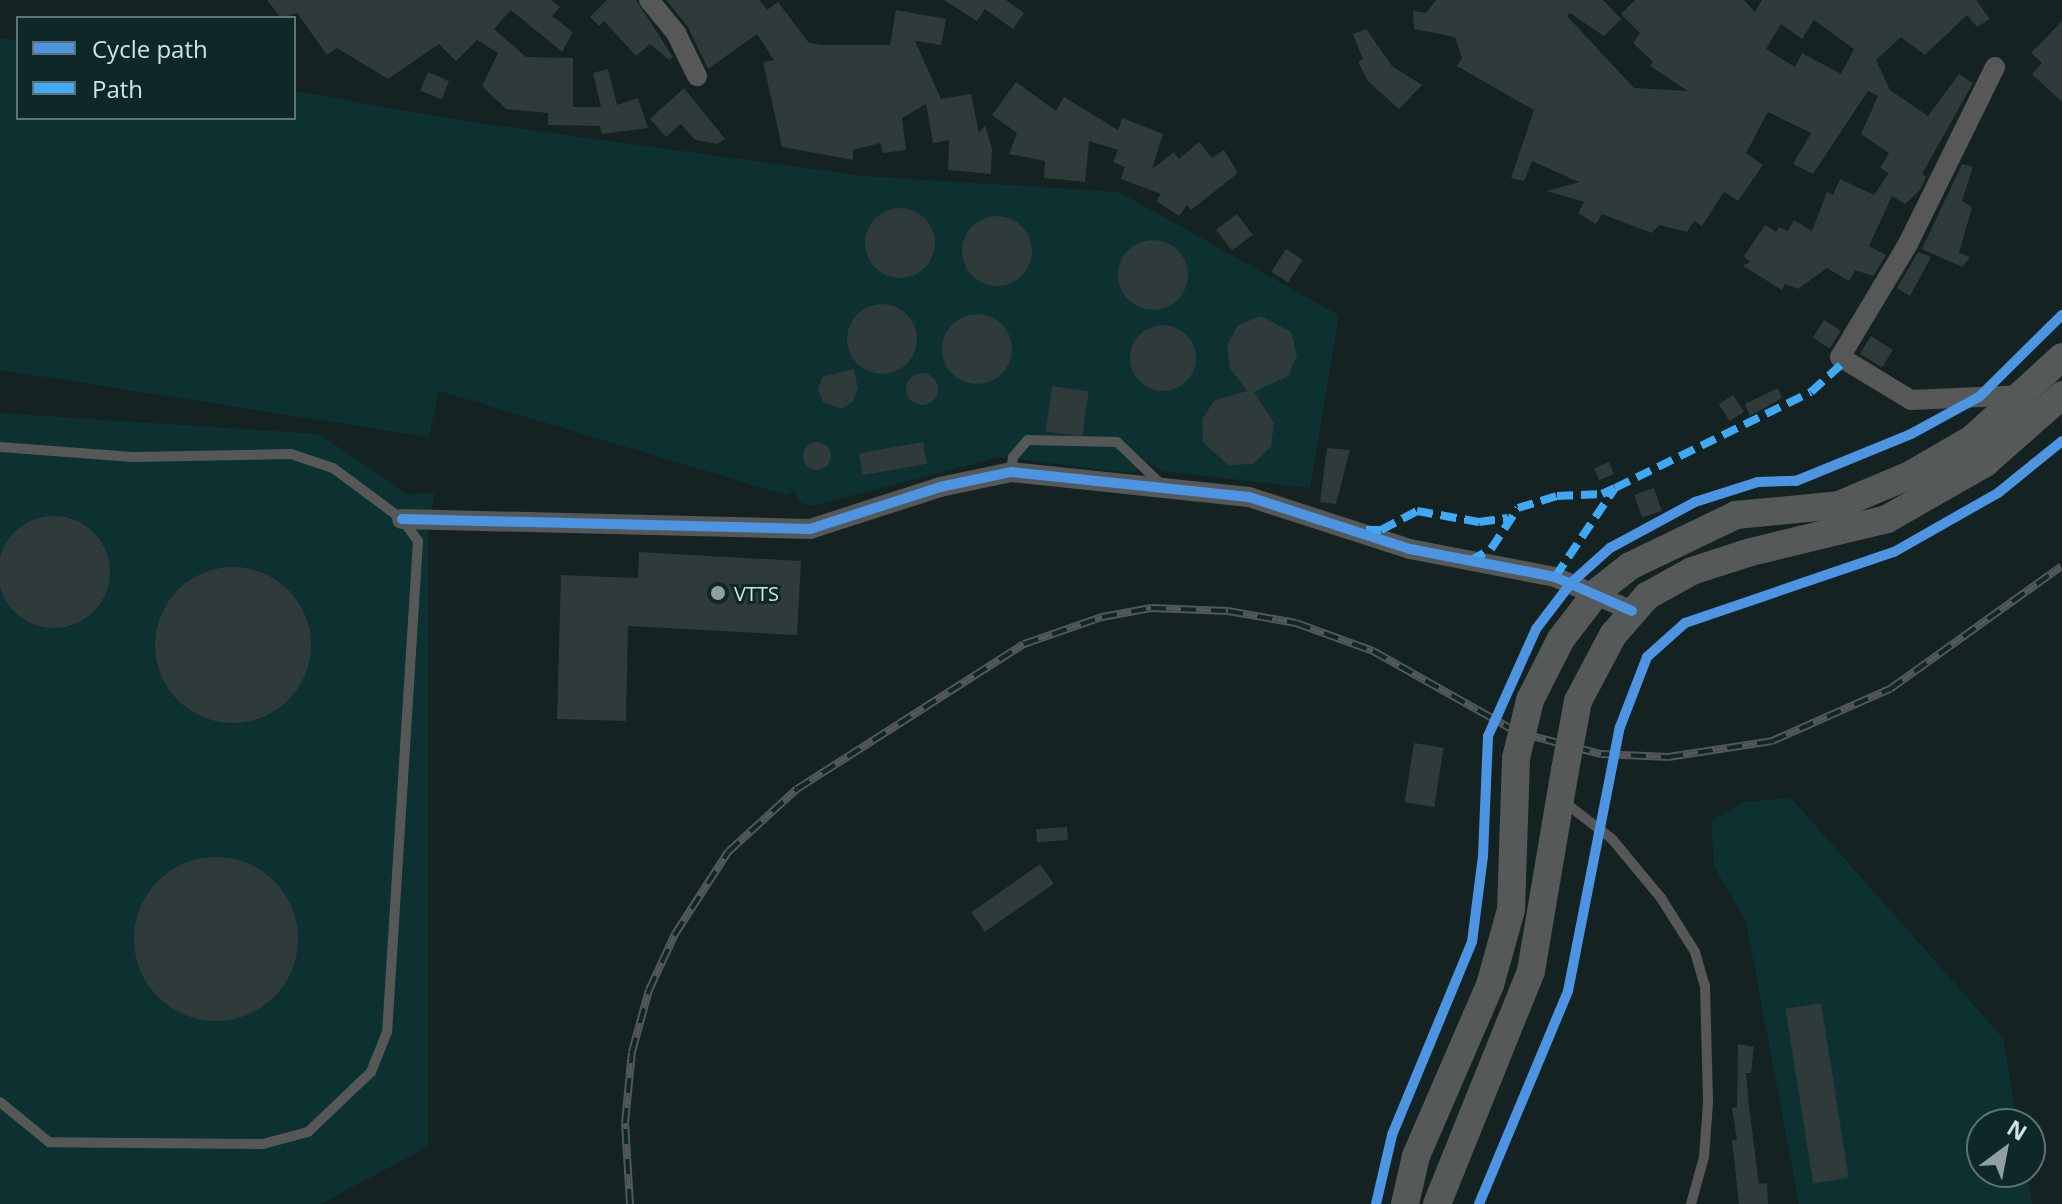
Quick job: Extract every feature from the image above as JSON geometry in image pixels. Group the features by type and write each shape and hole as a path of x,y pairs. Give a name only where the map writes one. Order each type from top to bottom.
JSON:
{"main road":[{"path":"1405,1204 1416,1156 1490,985 1511,910 1516,758 1530,700 1561,639 1597,592 1630,566 1736,515 1839,505 1910,475 1972,439 2025,395 2062,357"},
{"path":"1437,1204 1531,971 1578,701 1632,611 1647,596 1692,571 1887,519 1985,463 2062,395"}],"street":[{"path":"649,0 676,33 697,76"},
{"path":"1995,67 1908,244 1840,357 1911,400 2025,395"},
{"path":"402,519 810,529 940,487 1011,472 1249,497 1410,549 1555,577 1597,592 1632,611"}],"lane":[{"path":"1011,472 1013,457 1028,440 1117,442 1164,487"},
{"path":"0,447 133,457 291,454 333,468 402,519 418,541 387,1032 371,1072 308,1132 263,1144 49,1142 0,1102"},
{"path":"1562,800 1612,839 1661,898 1695,952 1705,986 1708,1103 1704,1157 1691,1204"}],"shaded area":[{"path":"0,38 16,41 16,120 296,120 296,91 464,121 864,176 1119,192 1339,315 1310,488 1161,471 1148,461 1133,473 1000,457 812,506 799,502 794,490 787,495 439,391 429,437 0,370"},
{"path":"0,413 319,434 408,494 434,493 428,538 428,1147 320,1204 0,1204"},
{"path":"1791,798 2003,1038 2015,1108 1966,1108 1966,1188 2030,1188 2032,1204 1799,1204 1746,921 1714,866 1711,821 1743,802"}],"building":[{"path":"267,0 551,0 560,7 552,16 573,32 562,52 511,10 494,29 526,57 573,58 573,107 601,107 593,73 608,69 617,105 638,98 648,128 602,134 600,126 548,125 548,113 506,109 482,86 498,53 477,40 456,61 439,44 388,79 337,48 327,55 297,13 279,16"},
{"path":"607,0 636,0 673,57 669,60 650,44 636,56 604,21 599,26 590,17"},
{"path":"666,0 759,0 767,10 778,2 809,43 825,45 890,45 896,10 946,19 941,45 915,41 941,99 971,94 979,133 985,125 992,149 991,174 948,170 949,140 933,143 926,104 902,118 906,150 883,153 880,143 853,150 853,160 782,147 763,62 774,60 757,34 708,69 688,27"},
{"path":"944,0 1006,0 1024,13 1013,29 985,9 977,21"},
{"path":"1436,0 1603,0 1621,19 1604,36 1570,13 1567,16 1634,88 1688,91 1650,66 1653,62 1633,43 1640,33 1621,14 1635,0 1744,0 1755,12 1762,0 1976,0 1990,19 1977,27 1967,15 1925,55 1901,37 1876,60 1890,90 1928,116 1959,74 1973,83 1922,174 1926,177 1920,190 1905,204 1892,196 1869,246 1886,255 1873,276 1855,270 1849,281 1827,268 1798,289 1785,284 1782,290 1743,266 1750,262 1744,256 1765,225 1776,232 1779,227 1788,231 1794,220 1812,231 1827,192 1833,195 1840,179 1874,195 1889,173 1880,168 1889,153 1861,134 1878,96 1868,91 1813,174 1793,164 1811,133 1768,112 1746,153 1763,165 1738,201 1724,192 1702,226 1694,221 1687,232 1659,225 1652,233 1602,214 1596,224 1578,213 1584,202 1547,191 1579,182 1532,161 1524,181 1511,178 1534,110 1457,66 1462,58 1455,37 1414,29 1413,11 1426,13","holes":["1814,20 1854,49 1841,74 1802,53 1795,67 1766,49 1781,24 1802,39"]},
{"path":"2062,21 2062,102 2032,74 2042,63 2031,53"},
{"path":"1366,29 1392,66 1422,85 1399,109 1368,81 1358,62 1363,59 1353,34"},
{"path":"428,72 449,81 441,99 420,90"},
{"path":"1016,82 1056,111 1064,97 1118,130 1122,118 1163,134 1152,169 1174,152 1179,159 1199,142 1212,158 1224,150 1238,173 1191,210 1187,205 1179,216 1156,201 1161,194 1121,179 1125,167 1113,162 1118,150 1089,141 1085,182 1044,178 1045,161 1009,154 1017,133 992,115"},
{"path":"684,88 725,139 717,144 695,140 681,124 666,137 650,119"},
{"path":"1962,164 1973,167 1962,201 1972,207 1959,253 1970,257 1962,267 1922,249"},
{"path":"900,208 925,218 935,243 925,268 900,278 875,268 865,243 875,218"},
{"path":"1237,214 1253,235 1232,250 1216,230"},
{"path":"997,216 1022,226 1032,251 1022,276 997,286 972,276 962,251 972,226"},
{"path":"1153,240 1178,250 1188,275 1178,300 1153,310 1128,300 1118,275 1128,250"},
{"path":"1286,249 1303,260 1288,283 1271,272"},
{"path":"1918,252 1931,257 1910,296 1897,288"},
{"path":"882,304 907,314 917,339 907,364 882,374 857,364 847,339 857,314"},
{"path":"977,314 1002,324 1012,349 1002,374 977,384 952,374 942,349 952,324"},
{"path":"1261,316 1291,332 1297,356 1288,376 1254,392 1274,423 1271,447 1253,464 1228,465 1203,442 1202,419 1215,400 1247,391 1230,368 1227,346 1238,325"},
{"path":"1824,320 1841,331 1829,349 1813,338"},
{"path":"1163,325 1186,335 1196,358 1186,381 1163,391 1140,381 1130,358 1140,335"},
{"path":"1871,336 1893,350 1882,368 1860,354"},
{"path":"854,369 858,389 853,401 842,409 823,402 818,390 822,377"},
{"path":"922,373 933,378 938,389 933,400 922,405 911,400 906,389 911,378"},
{"path":"1052,386 1089,391 1082,437 1046,432"},
{"path":"1778,388 1782,398 1750,416 1745,404"},
{"path":"1733,395 1744,412 1730,421 1719,404"},
{"path":"817,442 827,446 831,456 827,466 817,470 807,466 803,456 807,446"},
{"path":"923,442 927,464 863,475 859,453"},
{"path":"1327,448 1350,450 1336,504 1320,502"},
{"path":"1609,462 1614,474 1599,480 1594,468"},
{"path":"1654,488 1662,511 1642,518 1634,495"},
{"path":"43,517 65,517 85,525 101,541 109,561 109,583 101,603 85,619 65,627 43,627 23,619 7,603 -1,583 -1,561 7,541 23,525"},
{"path":"639,552 801,561 797,635 628,626 626,721 557,719 561,575 638,578"},
{"path":"233,567 263,573 288,590 305,615 311,645 305,675 288,700 263,717 233,723 203,717 178,700 161,675 155,645 161,615 178,590 203,573"},
{"path":"1414,743 1444,748 1434,807 1405,802"},
{"path":"1067,827 1068,840 1037,842 1036,829"},
{"path":"216,857 247,864 274,881 291,908 298,939 291,970 274,997 247,1014 216,1021 185,1014 158,997 141,970 134,939 141,908 158,881 185,864"},
{"path":"1040,864 1054,884 985,932 971,912"},
{"path":"1821,1003 1849,1178 1813,1183 1785,1009"},
{"path":"1738,1044 1754,1047 1751,1073 1746,1073 1759,1184 1767,1183 1768,1204 1739,1204 1732,1140 1737,1140 1732,1108 1737,1107"}],"railway":[{"path":"630,1204 625,1123 632,1052 649,990 675,934 728,852 797,789 1024,644 1102,617 1151,608 1228,611 1296,623 1373,651 1517,732 1601,754 1668,757 1772,741 1890,689 2062,566"}],"marked path":[{"path":"1555,577 1615,488 1811,392 1844,362"},
{"path":"1470,561 1491,549 1518,508 1557,496 1602,494 1615,488"},
{"path":"1366,530 1381,530 1417,511 1479,522 1508,518"}],"cycle path":[{"path":"1376,1204 1392,1135 1472,942 1483,856 1488,736 1536,629 1571,583 1610,548 1695,502 1758,482 1796,481 1911,434 1979,397 2062,315"},
{"path":"1479,1204 1568,991 1620,727 1647,657 1685,623 1894,552 1998,493 2062,441"},
{"path":"402,519 810,529 940,487 1011,472 1249,497 1410,549 1555,577 1632,611"}],"place":[{"name":"VTTS","path":"718,593"}]}
